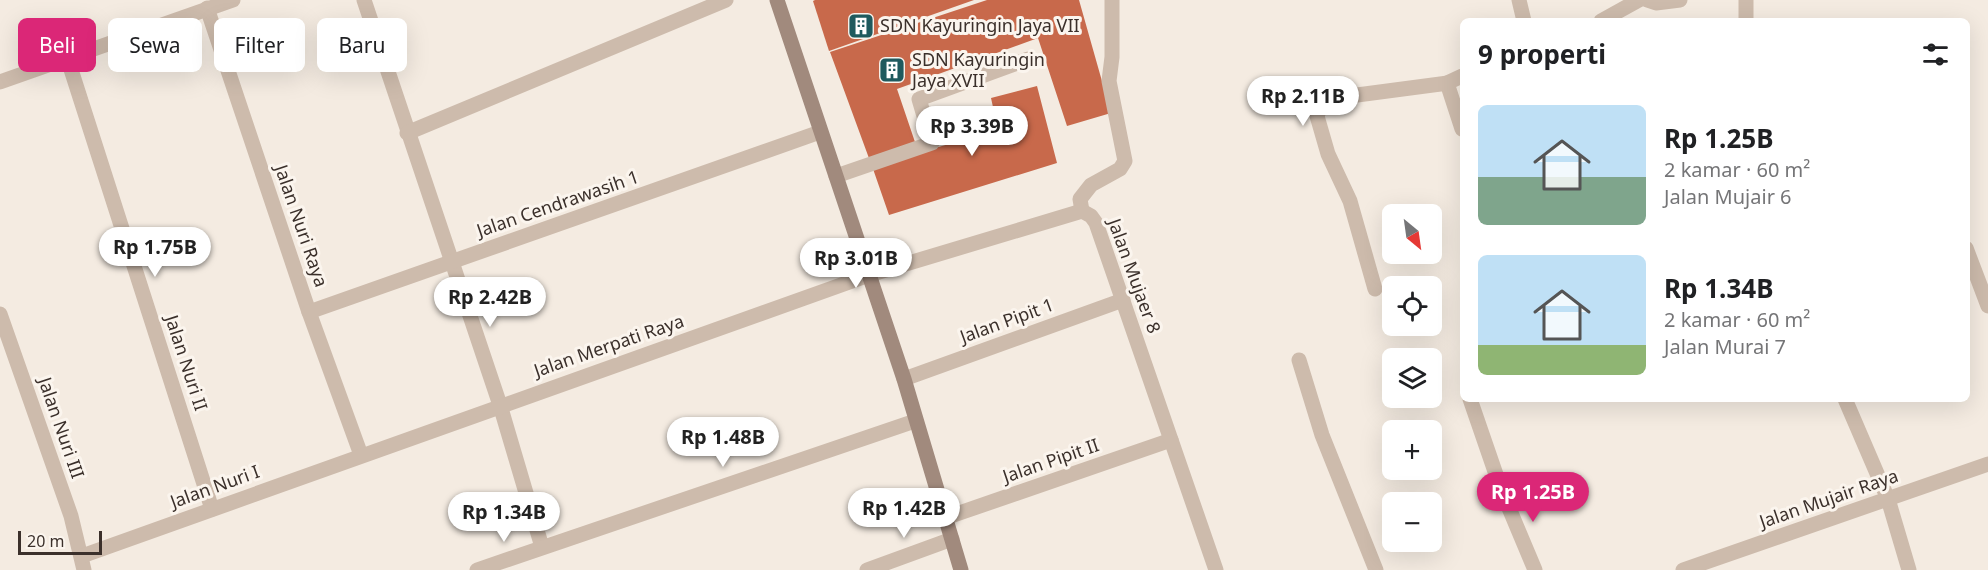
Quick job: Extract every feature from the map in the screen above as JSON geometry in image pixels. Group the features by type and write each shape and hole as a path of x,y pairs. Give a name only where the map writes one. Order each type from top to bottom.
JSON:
{"street":[{"path":"96,47 234,0"},
{"path":"364,0 450,262 500,405 542,547"},
{"path":"407,133 726,0"},
{"path":"777,0 904,379 961,570"},
{"path":"1082,211 1080,199 1091,185 1120,169 1125,161 1109,81 1112,57 1112,0"},
{"path":"1519,0 1523,18"},
{"path":"1606,18 1639,0"},
{"path":"1647,0 1656,3 1680,0"},
{"path":"1746,0 1746,18"},
{"name":"Jalan Nuri Raya","path":"207,8 309,312 361,455"},
{"path":"836,176 932,142 920,99 1028,59"},
{"path":"0,81 25,72"},
{"name":"Jalan Nuri II","path":"72,72 212,509"},
{"path":"1375,289 1350,201 1328,154 1317,116 1322,103 1342,96 1448,83 1460,77"},
{"path":"1448,83 1460,122"},
{"name":"Jalan Cendrawasih 1","path":"309,312 820,132"},
{"name":"Jalan Mujaer 8","path":"869,275 1082,211 1091,216 1096,223 1216,570"},
{"path":"1970,259 1988,306"},
{"name":"Jalan Merpati Raya","path":"361,455 869,275"},
{"name":"Jalan Pipit 1","path":"904,379 1123,300"},
{"name":"Jalan Nuri III","path":"0,314 71,516 83,563"},
{"path":"1299,360 1323,435 1376,570"},
{"path":"1471,402 1501,489 1535,570"},
{"path":"1846,402 1888,499 1909,570"},
{"path":"477,570 915,421"},
{"name":"Jalan Pipit II","path":"945,518 1170,440"},
{"name":"Jalan Nuri I","path":"83,563 212,509 361,455"},
{"name":"Jalan Mujair Raya","path":"1683,570 1988,464"},
{"path":"867,570 952,539"}],"building":[{"name":"SDN Kayuringin Jaya VII","path":"974,0 829,51 813,1"},
{"name":"SDN Kayuringin Jaya XVII","path":"987,0 1079,0 1111,113 1067,126 1038,38 897,89 916,145 870,161 830,52"},
{"path":"1037,86 1057,163 889,215 872,166 998,130 991,98"}],"place":[{"name":"SDN Kayuringin Jaya VII","path":"861,26"},
{"name":"SDN Kayuringin Jaya XVII","path":"892,70"}]}
